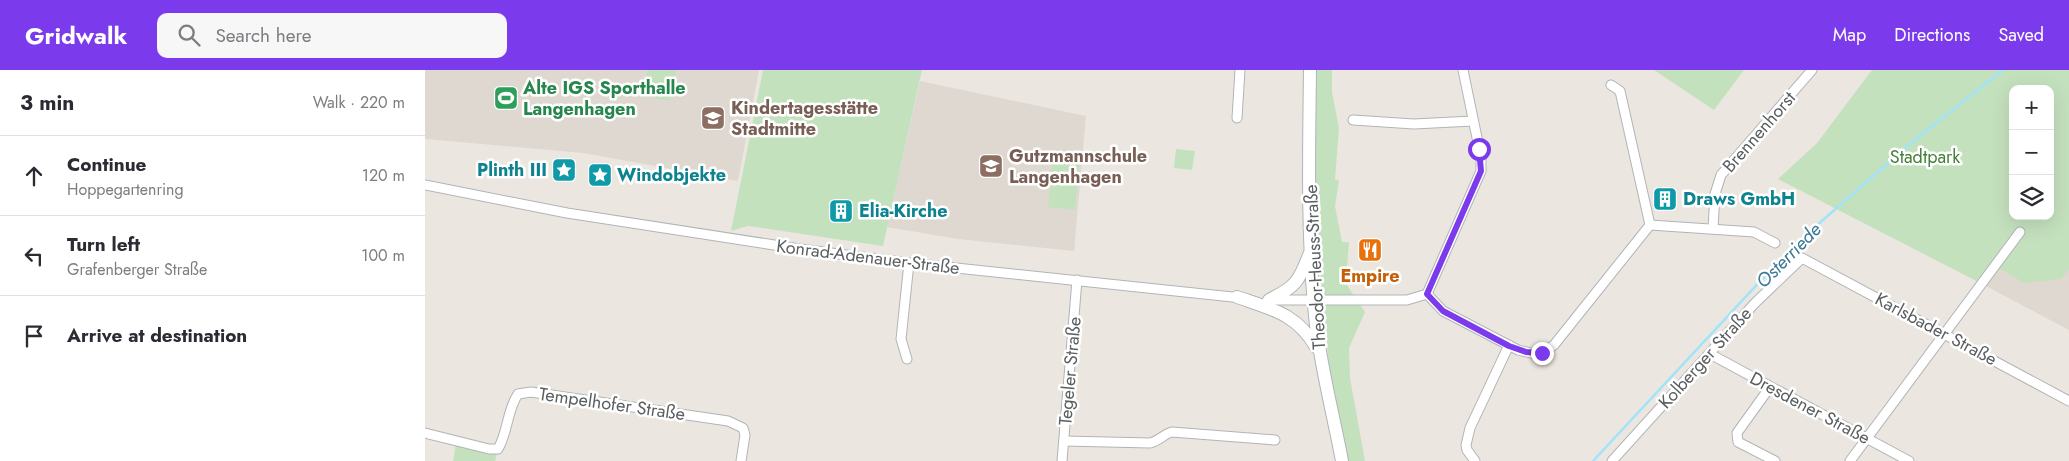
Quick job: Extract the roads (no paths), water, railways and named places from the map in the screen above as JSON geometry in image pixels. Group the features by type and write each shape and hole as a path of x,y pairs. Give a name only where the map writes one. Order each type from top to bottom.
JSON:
{"street":[{"path":"1237,118 1240,70"},
{"name":"Theodor-Heuss-Straße","path":"1310,70 1311,251 1314,300 1319,354 1342,461"},
{"path":"1463,70 1481,157 1481,171 1427,294 1443,311 1509,346 1535,354 1542,353 1554,345 1650,225"},
{"name":"Brennenhorst","path":"1713,228 1715,194 1721,175 1812,70"},
{"path":"1611,85 1620,91 1650,225"},
{"path":"1353,120 1424,124 1473,121"},
{"name":"Konrad-Adenauer-Straße","path":"425,185 614,221 909,263 1269,300 1407,300 1427,294"},
{"path":"1650,225 1754,232 1775,243"},
{"path":"1850,461 2020,232"},
{"path":"1269,300 1288,291 1297,283 1311,251"},
{"name":"Karlsbader Straße","path":"1802,258 2069,401"},
{"name":"Kolberger Straße","path":"1612,461 1755,303 1802,258"},
{"path":"907,359 901,339 909,263"},
{"name":"Tegeler Straße","path":"1062,461 1077,280"},
{"path":"1237,298 1275,310 1296,322 1308,334 1319,354"},
{"path":"1475,461 1467,450 1468,434 1509,346"},
{"name":"Dresdener Straße","path":"1710,354 1909,461"},
{"path":"1770,387 1737,432 1738,442 1775,461"},
{"name":"Tempelhofer Straße","path":"425,433 489,449 497,448 502,442 512,402 519,394 531,392 728,421 743,428 745,435 741,461"},
{"path":"1064,441 1150,443 1157,442 1167,433 1172,432 1275,440"}],"waterway":[{"name":"Osterriede","path":"1593,461 1792,247 1917,138 2003,70"}],"place":[{"name":"Alte IGS Sporthalle Langenhagen","path":"506,98"},
{"name":"Kindertagesstätte Stadtmitte","path":"713,118"},
{"name":"Gutzmannschule Langenhagen","path":"991,166"},
{"name":"Plinth III","path":"564,170"},
{"name":"Windobjekte","path":"600,175"},
{"name":"Draws GmbH","path":"1665,199"},
{"name":"Elia-Kirche","path":"841,211"},
{"name":"Empire","path":"1370,250"}],"park label":[{"name":"Stadtpark","path":"1925,157"}]}
